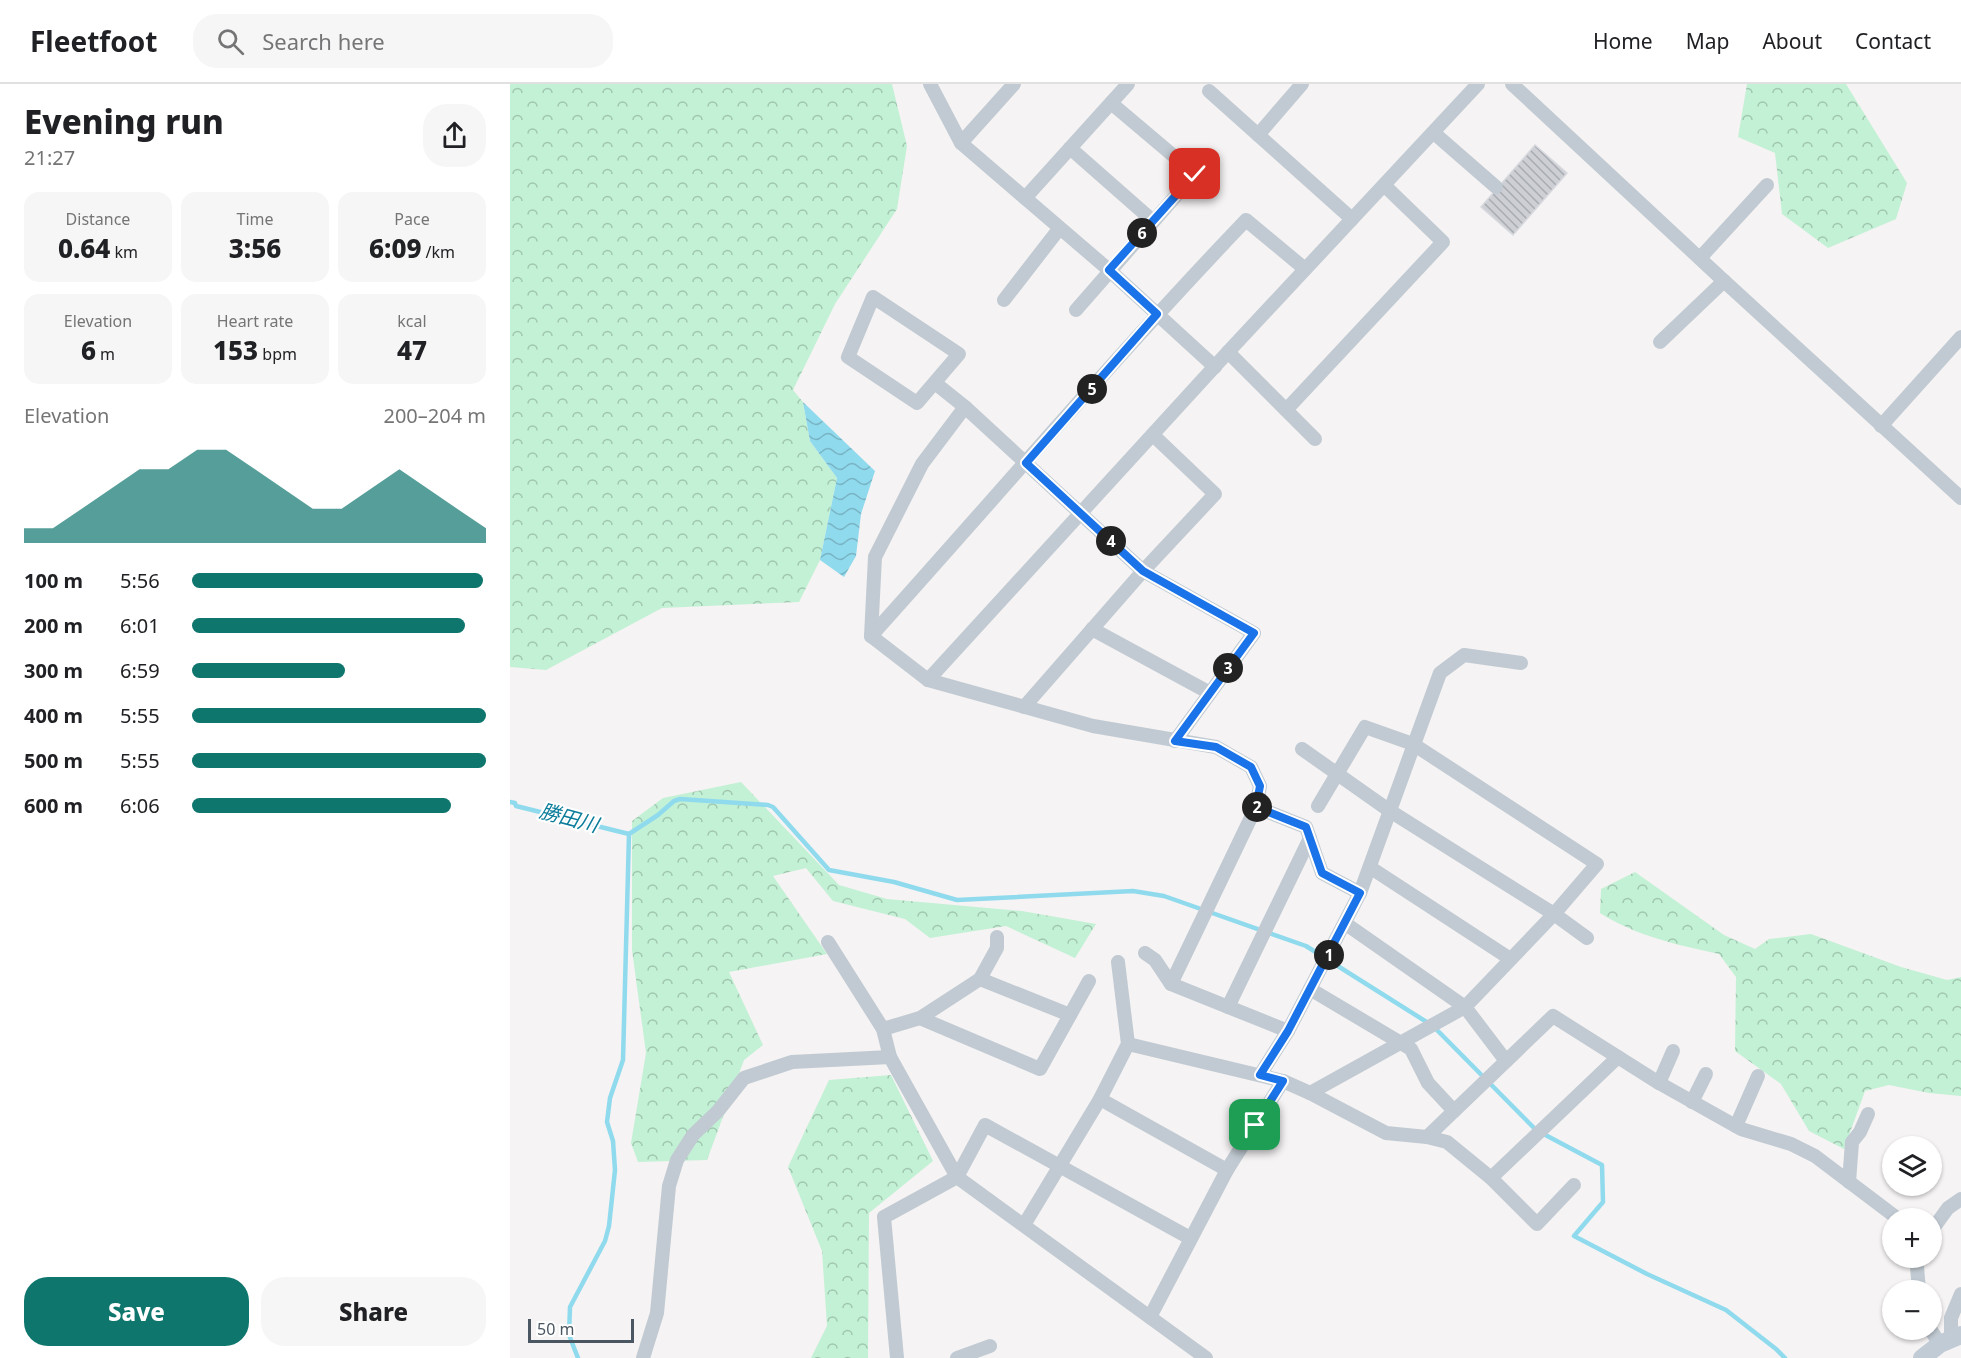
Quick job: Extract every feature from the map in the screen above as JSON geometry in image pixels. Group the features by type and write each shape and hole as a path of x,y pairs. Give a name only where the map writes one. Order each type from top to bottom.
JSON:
{"street":[{"path":"930,84 961,143 1109,270 1215,367"},
{"path":"961,143 1014,84"},
{"path":"1025,198 1128,84"},
{"path":"1258,135 1302,84"},
{"path":"928,680 1228,352 1478,84"},
{"path":"1512,84 1961,498"},
{"path":"1209,91 1352,219"},
{"path":"1076,310 1195,174 1111,103"},
{"path":"1434,133 1496,187"},
{"path":"1070,148 1153,221"},
{"path":"1700,258 1767,185"},
{"path":"1286,410 1443,242 1385,186"},
{"path":"872,636 1157,314 1246,220 1305,269"},
{"path":"1004,300 1059,229"},
{"path":"1659,342 1724,281"},
{"path":"873,297 959,354 935,383 917,404 848,357 873,297"},
{"path":"1881,426 1961,338"},
{"path":"1228,352 1316,439"},
{"path":"935,383 965,407 1143,571 1254,633 1175,741"},
{"path":"872,636 875,557 922,464 965,407"},
{"path":"1024,707 1143,571 1215,494 1153,435"},
{"path":"1092,629 1210,693"},
{"path":"872,636 928,680 1093,726 1216,747 1251,767 1260,786 1256,807 1171,984"},
{"path":"1260,1075 1288,1031 1346,924 1360,893 1440,673 1464,655 1521,663"},
{"path":"1310,1093 1465,1007 1509,958 1554,914 1597,864 1413,744 1365,727 1318,806"},
{"path":"1302,749 1390,811 1554,914 1587,938"},
{"path":"1256,807 1306,827 1322,873 1360,893"},
{"path":"1228,1007 1310,838"},
{"path":"1371,868 1509,958"},
{"path":"1346,924 1465,1007 1506,1061"},
{"path":"883,1029 920,1018 980,979 997,948 997,937"},
{"path":"828,942 883,1029 890,1057 957,1177 1206,1358"},
{"path":"1145,953 1155,960 1171,984 1288,1031"},
{"path":"1024,1225 1100,1099 1128,1044 1118,962"},
{"path":"980,979 1070,1015"},
{"path":"920,1018 1040,1070 1089,981"},
{"path":"1310,989 1412,1049 1428,1083 1454,1111"},
{"path":"1426,1137 1554,1016 1659,1083 1736,1126 1791,1144 1815,1156 1884,1208"},
{"path":"1128,1044 1283,1081 1386,1133 1426,1137 1447,1142 1491,1178 1537,1224 1574,1185"},
{"path":"1659,1083 1673,1051"},
{"path":"643,1358 657,1313 669,1186 677,1160 693,1135 718,1112 744,1078 792,1062 890,1057"},
{"path":"1491,1178 1618,1057"},
{"path":"1692,1101 1706,1074"},
{"path":"1736,1126 1758,1076"},
{"path":"1150,1317 1227,1170 1283,1081"},
{"path":"1100,1099 1227,1170"},
{"path":"1849,1182 1852,1142 1860,1132 1868,1114"},
{"path":"897,1358 884,1217 957,1177 985,1125 1191,1238"},
{"path":"1942,1216 1948,1208 1961,1199"},
{"path":"1922,1358 1946,1336 1961,1294"},
{"path":"961,1358 990,1346"}],"green space":[{"path":"510,84 892,84 907,146 897,209 835,304 793,390 803,402 810,441 837,478 820,560 799,602 662,608 546,670 510,667"},
{"path":"1747,84 1846,84 1907,183 1896,219 1828,248 1782,214 1775,153 1738,137"},
{"path":"741,782 839,885 887,899 1022,911 1096,924 1075,958 1006,926 930,938 905,919 833,901 806,868 773,876 827,954 729,972 763,1045 744,1060 707,1160 638,1162 631,1143 646,1053 632,950 632,821 663,798"},
{"path":"1635,872 1724,935 1755,949 1769,939 1811,934 1901,967 1947,980 1961,977 1961,1096 1929,1093 1889,1085 1865,1091 1844,1149 1809,1131 1781,1084 1735,1051 1736,977 1719,954 1643,934 1600,913 1601,889"},
{"path":"891,1075 933,1161 869,1213 868,1358 811,1358 827,1326 822,1251 788,1167 829,1080"}],"water":[{"path":"803,402 875,471 861,514 856,556 844,577 820,560 837,478 810,441"}],"building":[{"path":"1535,145 1567,173 1513,235 1481,207"}],"waterway":[{"path":"629,834 680,799 768,805 773,807 829,870 894,882 957,900 1133,891 1164,896 1306,946 1433,1026 1536,1130 1602,1165 1603,1202 1574,1236 1647,1274 1726,1310 1785,1358"},
{"name":"勝田川","path":"510,802 515,803 516,806 629,834"},
{"path":"578,1358 569,1335 570,1307 605,1241 609,1226 615,1170 613,1141 607,1122 610,1098 623,1060 629,834"}],"route":[{"path":"1195,174 1109,270 1157,314 1026,463 1143,571 1254,633 1175,741 1216,747 1251,767 1260,786 1256,807 1306,827 1322,873 1360,893 1346,924 1288,1031 1260,1075 1283,1081 1255,1125"}]}
